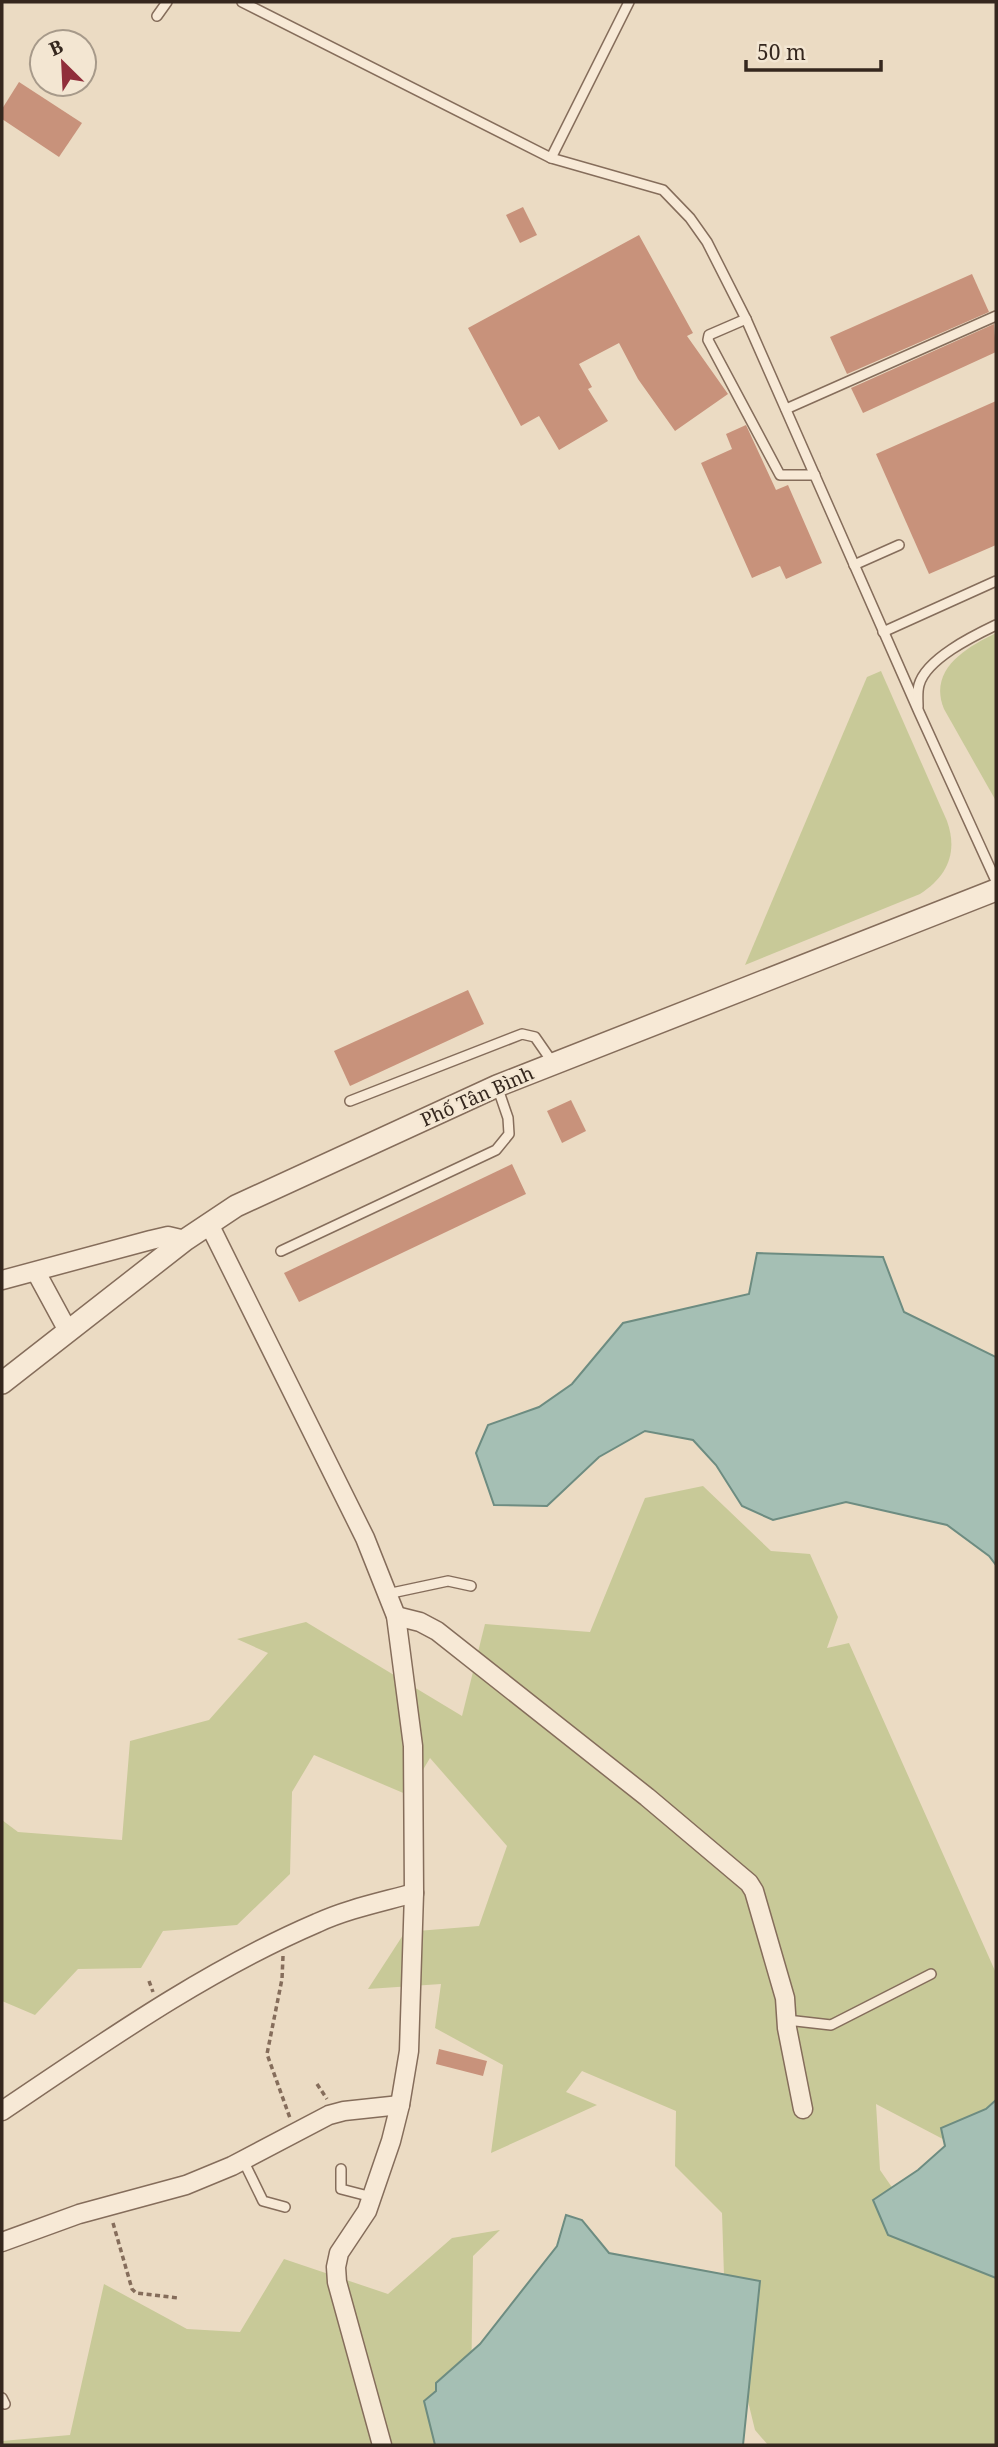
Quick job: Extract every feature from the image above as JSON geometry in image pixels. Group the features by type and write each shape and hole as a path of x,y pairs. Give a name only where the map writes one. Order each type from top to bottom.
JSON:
{"street":[{"name":"Phố Tân Bình","path":"2,1383 185,1240 236,1206 497,1086 996,890"},
{"path":"209,1224 365,1538 396,1616 413,1746 414,1893 409,2051 391,2141 367,2211 339,2253 336,2267 337,2282 378,2444"},
{"path":"2,1280 168,1236 185,1240"},
{"path":"36,1272 68,1331"},
{"path":"396,1616 420,1622 437,1631 742,1876 754,1891 785,1998 803,2109"},
{"path":"2,2112 88,2053 226,1967 319,1922 414,1893"},
{"path":"2,2242 79,2214 186,2185 243,2160 329,2115 344,2110 400,2105"}],"lane":[{"path":"157,16 167,2"},
{"path":"242,2 551,158 663,190 690,218 707,242 746,319 996,881"},
{"path":"551,158 629,2"},
{"path":"786,410 996,316"},
{"path":"746,319 709,334 708,341 780,475 815,475"},
{"path":"854,565 899,545"},
{"path":"883,632 996,581"},
{"path":"919,712 918,687 929,669 959,645 996,625"},
{"path":"350,1101 522,1034 535,1037 554,1063"},
{"path":"281,1251 496,1150 509,1134 508,1118 497,1086"},
{"path":"387,1594 448,1581 471,1586"},
{"path":"787,2020 831,2025 931,1974"},
{"path":"243,2160 263,2201 285,2207"},
{"path":"341,2169 341,2189 372,2197"}],"path":[{"path":"281,1940 284,1950 282,1979 267,2054 295,2133"},
{"path":"108,2206 132,2289 136,2293 178,2298"}],"green space":[{"path":"996,633 996,801 944,709 940,695 945,672 952,662"},
{"path":"881,671 947,821 951,853 944,871 920,894 745,965 867,677"},
{"path":"703,1486 771,1551 810,1554 838,1617 827,1648 849,1643 996,1973 996,2100 960,2148 876,2104 880,2170 916,2222 996,2249 996,2445 768,2445 755,2430 725,2307 722,2213 675,2166 676,2111 582,2071 566,2092 597,2105 491,2153 503,2065 435,2028 441,1984 368,1989 405,1932 479,1926 507,1846 430,1758 408,1795 314,1755 292,1792 290,1874 237,1925 163,1931 141,1968 78,1969 35,2015 2,2001 2,1820 18,1832 122,1840 130,1741 209,1720 268,1653 237,1639 306,1622 462,1716 485,1624 590,1632 645,1498"},
{"path":"500,2230 473,2256 471,2393 451,2445 2,2445 2,2441 70,2435 104,2284 187,2329 240,2332 284,2259 388,2294 452,2238"}],"shaded area":[{"path":"757,1253 883,1257 904,1312 996,1357 996,1565 989,1556 947,1525 846,1502 773,1520 742,1506 716,1465 693,1440 645,1431 599,1457 547,1506 494,1505 476,1453 488,1425 539,1407 572,1384 623,1323 749,1294"},
{"path":"996,2100 996,2278 888,2235 873,2200 918,2170 945,2146 941,2128 986,2109"},
{"path":"566,2215 582,2220 609,2253 760,2281 743,2445 435,2445 424,2401 436,2391 436,2383 480,2344 557,2246"}],"building":[{"path":"19,82 28,88 28,98 44,98 82,123 59,157 2,119 2,109"},
{"path":"523,207 537,235 520,243 506,215"},
{"path":"639,235 693,333 687,336 728,394 675,431 638,379 619,343 579,364 592,387 588,389 608,421 559,450 539,416 521,426 468,328"},
{"path":"972,274 989,312 847,374 830,337"},
{"path":"994,324 996,352 863,413 851,388"},
{"path":"996,401 996,545 929,574 876,454"},
{"path":"746,425 776,490 788,485 822,563 786,579 780,566 752,578 701,463 732,449 726,434"},
{"path":"468,990 484,1024 350,1086 334,1051"},
{"path":"571,1100 586,1131 562,1143 547,1111"},
{"path":"512,1164 526,1194 299,1302 284,1273"},
{"path":"439,2049 487,2061 483,2076 436,2064"}]}
